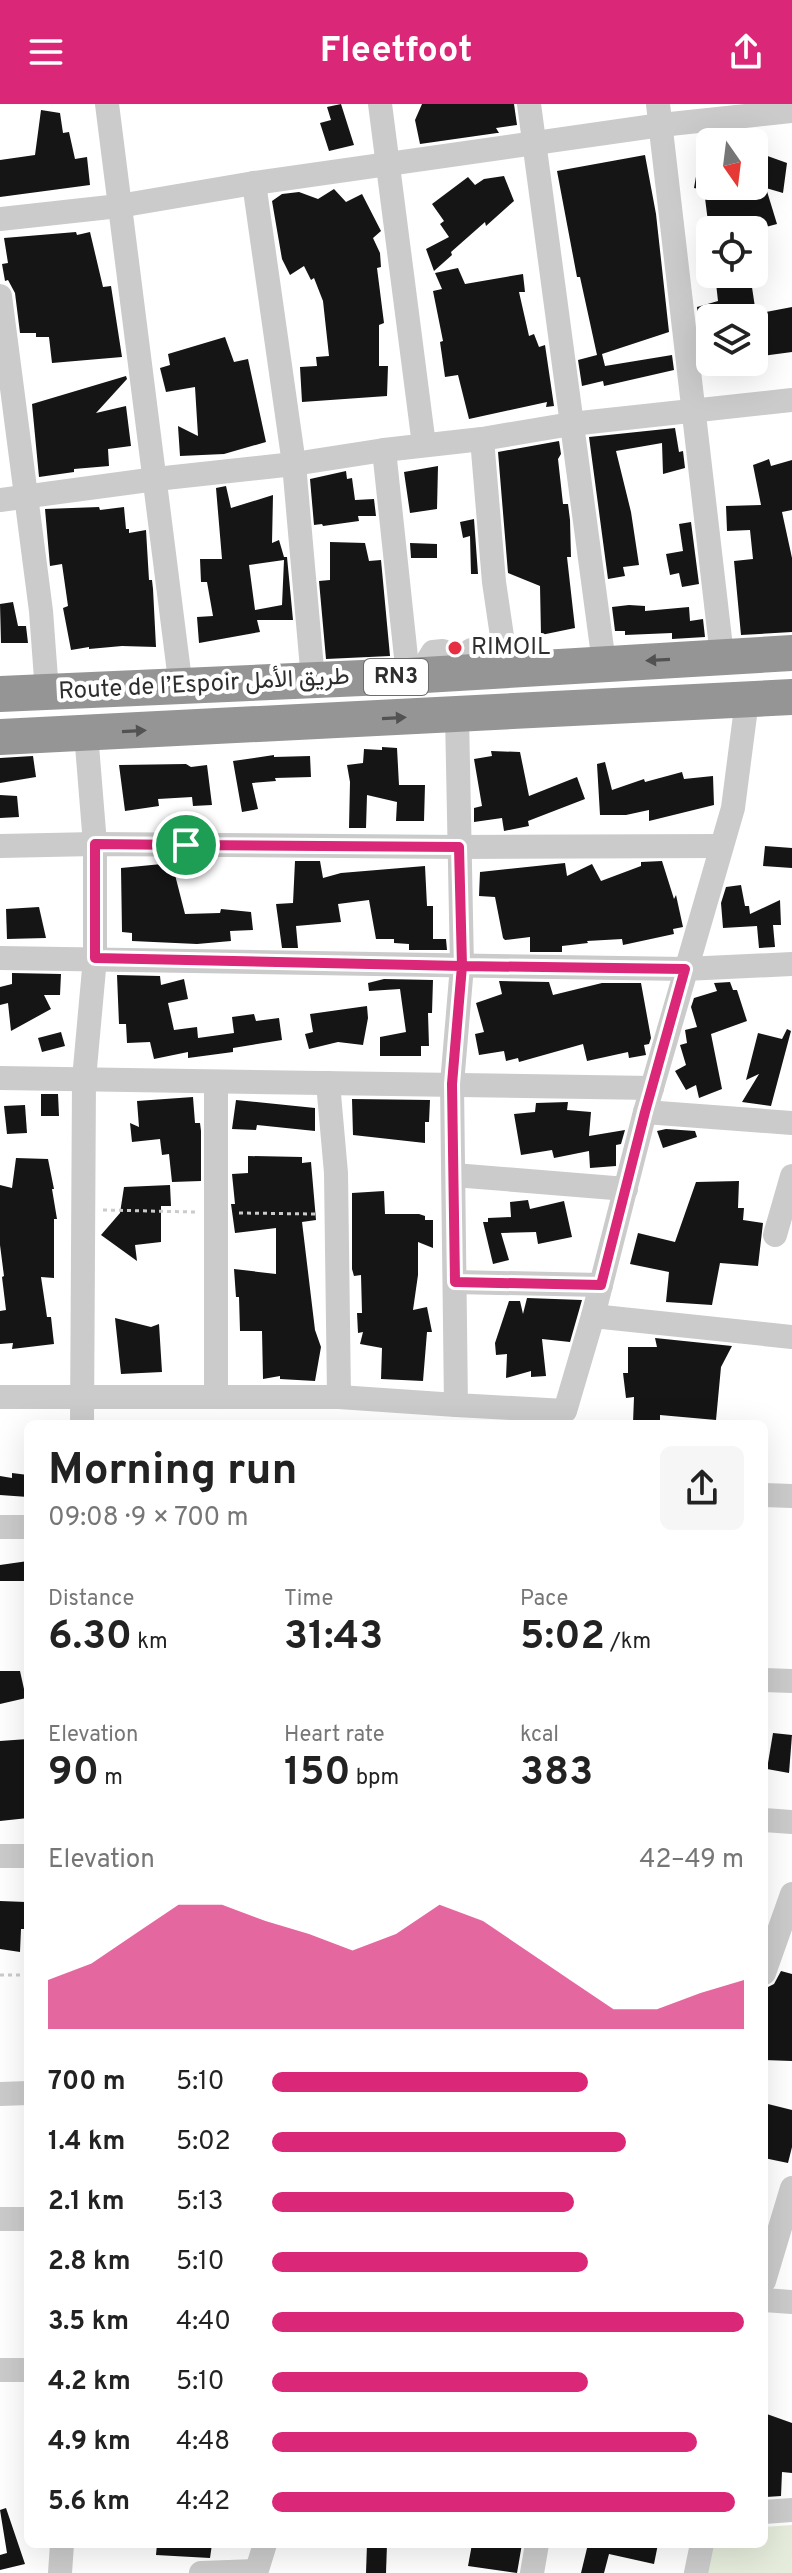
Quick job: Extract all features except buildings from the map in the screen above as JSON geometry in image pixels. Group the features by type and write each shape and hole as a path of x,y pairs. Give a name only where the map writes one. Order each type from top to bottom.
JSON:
{"highway":[{"name":"Route de l’Espoir طريق الأمل","path":"0,694 313,680 491,663 604,663 792,653"},
{"name":"Route de l’Espoir طريق الأمل","path":"0,737 792,697"}],"street":[{"path":"107,104 181,688"},
{"path":"380,104 424,445"},
{"path":"529,104 604,663"},
{"path":"0,219 119,206 254,183 534,145 660,115 792,111"},
{"path":"660,115 722,656"},
{"path":"254,183 294,464 313,680"},
{"path":"0,296 41,611 47,692"},
{"path":"0,500 482,439 571,424 792,400"},
{"path":"482,439 494,582 491,663"},
{"path":"384,450 423,668"},
{"path":"0,1397 339,1397 564,1417 645,1112 733,808 747,700"},
{"path":"456,1405 452,1084 462,966 457,715"},
{"path":"82,1420 84,1079 95,958 95,844 86,733"},
{"path":"0,846 721,846"},
{"path":"0,958 685,969 792,964"},
{"path":"0,1078 652,1088"},
{"path":"216,1083 216,1397"},
{"path":"328,1083 336,1173 339,1397"},
{"path":"645,1112 792,1123"},
{"path":"454,1175 626,1189"},
{"path":"775,1235 792,1176"},
{"path":"455,1282 601,1285"},
{"path":"593,1316 792,1337"},
{"path":"768,1495 792,1496"},
{"path":"0,1527 24,1527"},
{"path":"768,1680 792,1681"},
{"path":"768,1820 792,1822"},
{"path":"0,1856 24,1856"},
{"path":"773,1957 792,1894"},
{"path":"0,2094 24,2093"},
{"path":"768,2268 792,2188"},
{"path":"0,2219 24,2219"},
{"path":"768,2300 792,2302"},
{"path":"0,2370 24,2370"},
{"path":"768,2512 792,2510"},
{"path":"60,2573 62,2548"},
{"path":"201,2573 256,2572 264,2548"},
{"path":"532,2573 536,2548"},
{"path":"696,2573 701,2548"}],"path":[{"path":"0,1975 24,1975"}],"green space":[{"path":"792,2525 792,2573 696,2573 700,2548 768,2548 768,2527"}],"place":[{"name":"RIMOIL","path":"455,648"}],"route":[{"path":"186,845 95,844 95,958 462,966 452,1084 455,1282 601,1285 685,969 462,966 459,847 186,845"}]}
